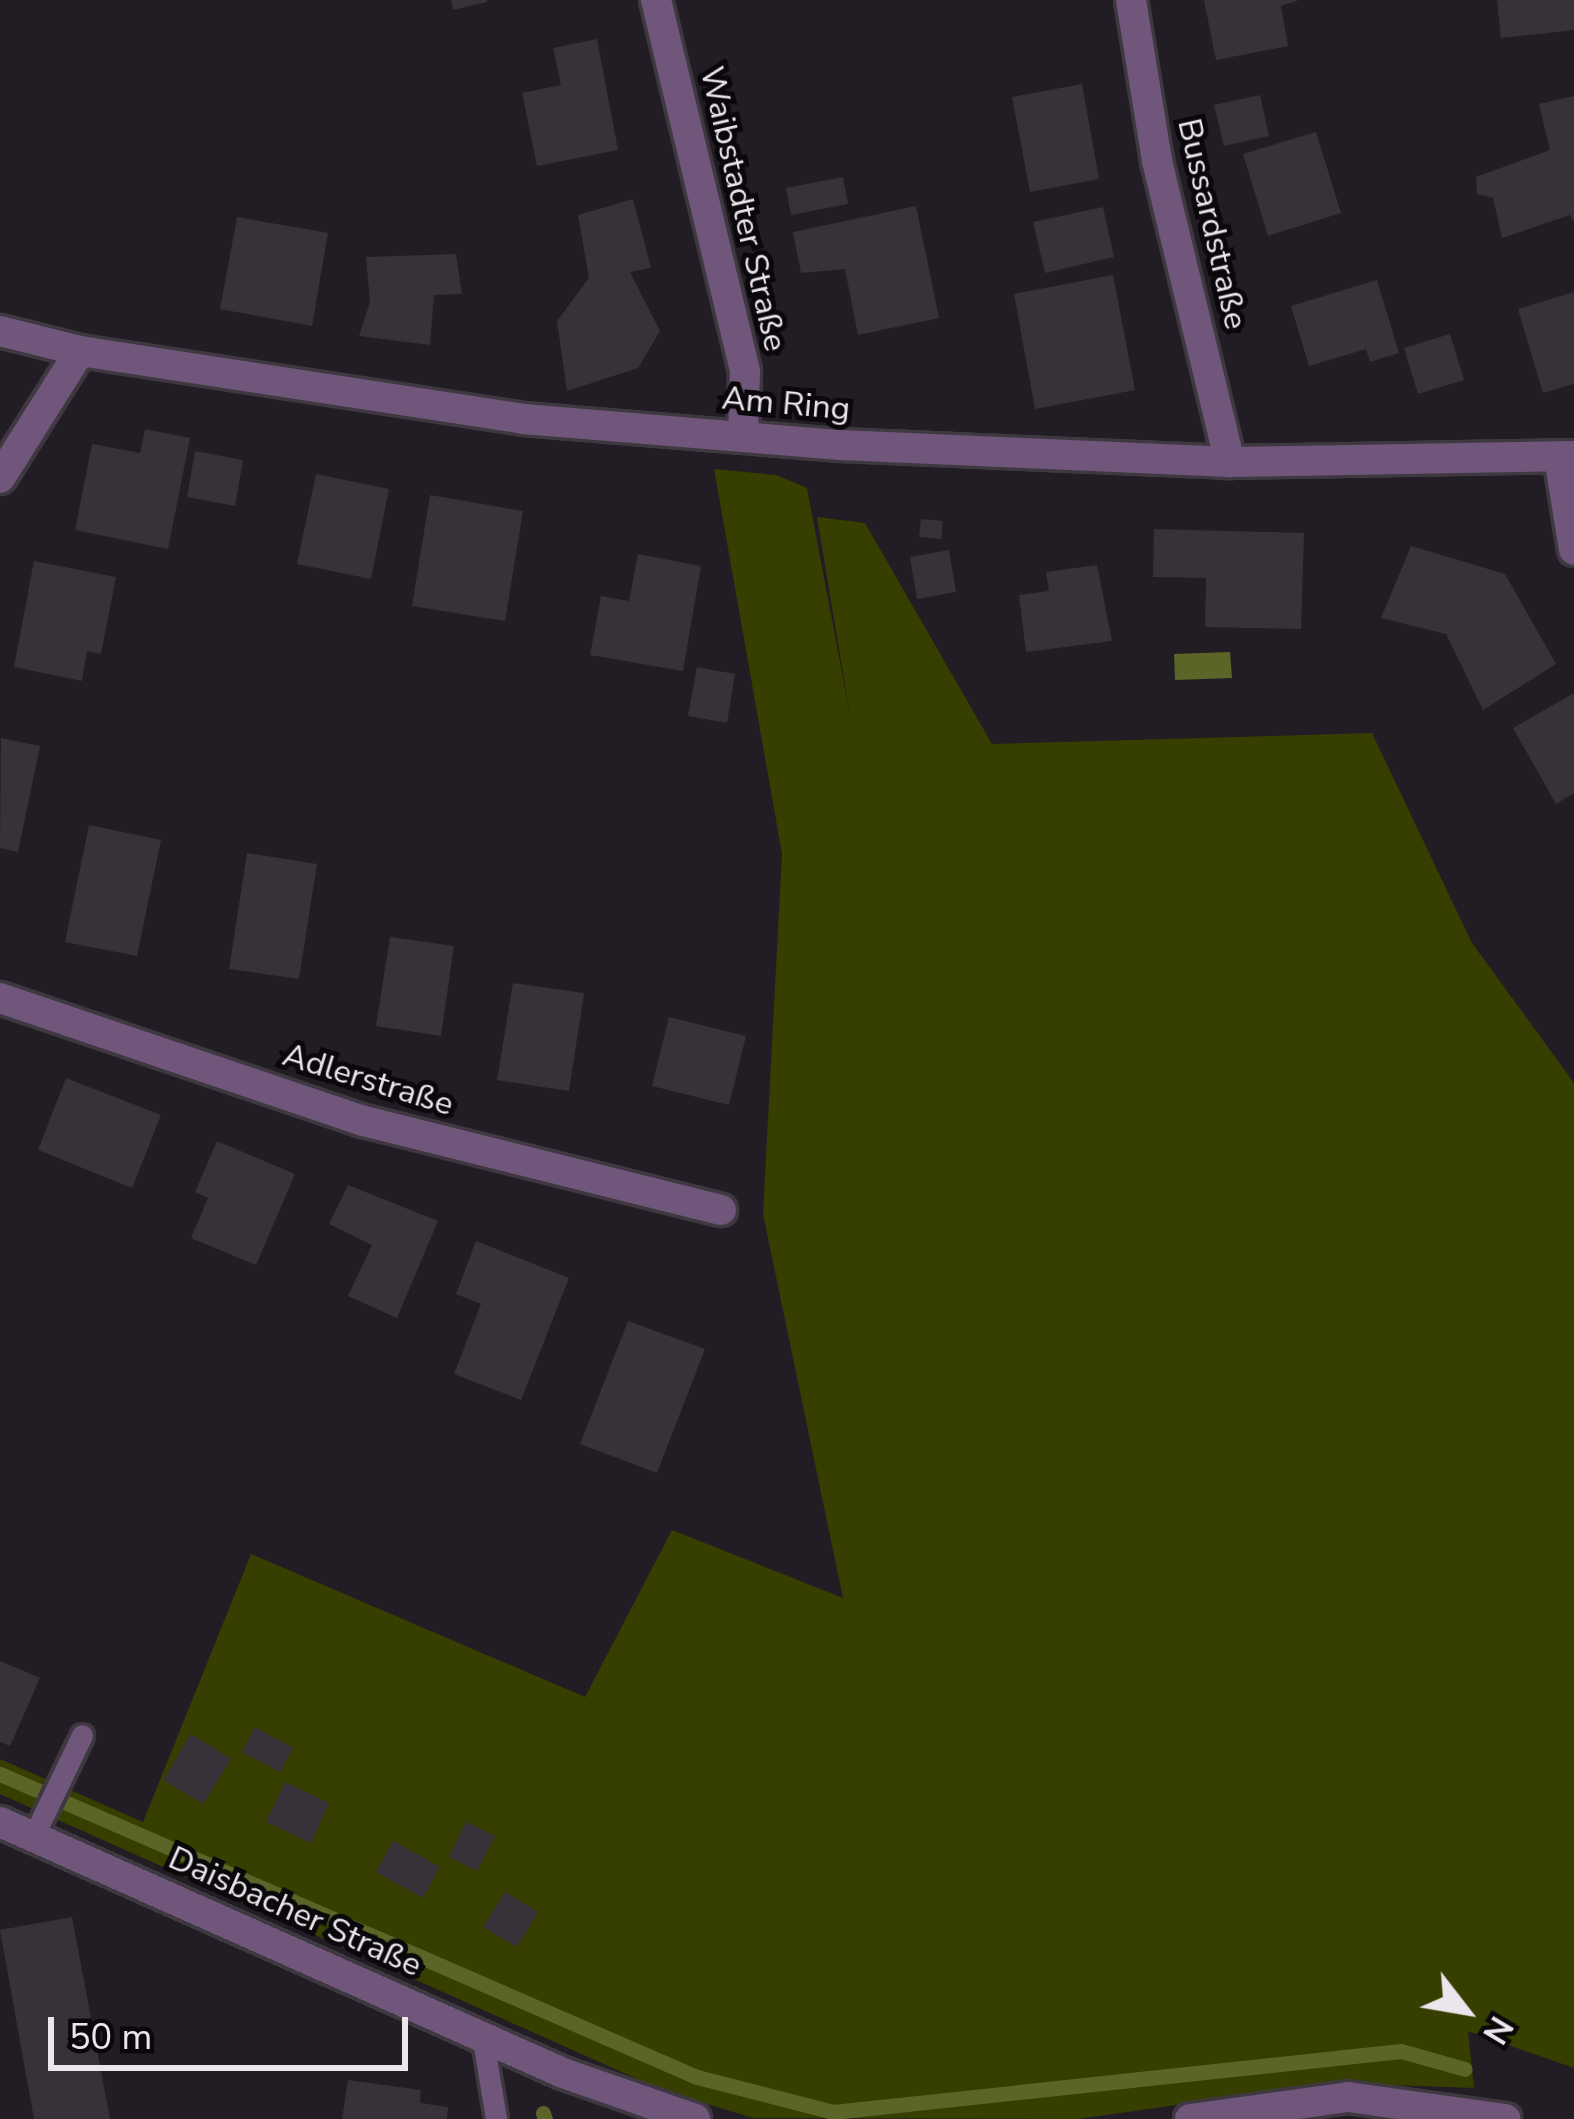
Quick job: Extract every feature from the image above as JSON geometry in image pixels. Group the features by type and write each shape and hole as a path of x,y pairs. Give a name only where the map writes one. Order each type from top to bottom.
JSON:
{"street":[{"name":"Waibstadter Straße","path":"656,0 746,372 743,436"},
{"name":"Bussardstraße","path":"1131,0 1157,160 1230,462"},
{"name":"Am Ring","path":"0,331 80,351 523,419 743,436 1230,462 1566,457"},
{"path":"0,478 80,351"},
{"path":"1566,457 1574,550"},
{"name":"Adlerstraße","path":"0,998 364,1121 721,1210"},
{"name":"Daisbacher Straße","path":"0,1822 39,1824 563,2073 695,2119"},
{"path":"1190,2119 1348,2097 1505,2119"}],"lane":[{"path":"39,1824 82,1735"},
{"path":"482,2034 496,2119"}],"shaded area":[{"path":"714,469 776,475 807,488 850,715 817,517 865,523 992,744 1372,733 1472,943 1574,1083 1574,2068 1468,2031 1474,2088 1333,2083 1078,2119 753,2118 662,2090 0,1794 0,1759 143,1822 251,1554 585,1697 672,1530 843,1598 763,1214 782,854"},
{"path":"1230,652 1232,678 1175,680 1174,654"}],"building":[{"path":"451,0 487,0 487,2 453,10"},
{"path":"1204,0 1299,0 1281,6 1288,46 1216,60"},
{"path":"1497,0 1574,0 1574,30 1501,38"},
{"path":"597,39 618,150 537,166 522,93 561,85 553,48"},
{"path":"1082,84 1099,179 1030,192 1012,97"},
{"path":"1260,95 1269,136 1224,146 1214,105"},
{"path":"1574,96 1574,223 1570,215 1502,238 1493,198 1477,194 1476,177 1550,150 1539,104"},
{"path":"1316,132 1341,213 1268,236 1243,154"},
{"path":"843,177 848,204 791,215 786,188"},
{"path":"633,199 651,268 630,272 660,331 638,368 567,391 557,321 589,278 578,215"},
{"path":"916,206 939,318 858,335 845,269 801,273 793,232"},
{"path":"1103,207 1114,257 1045,273 1033,222"},
{"path":"237,217 328,233 312,326 220,309"},
{"path":"456,254 462,294 434,295 430,345 359,336 370,302 366,257"},
{"path":"1113,275 1135,390 1035,409 1014,294"},
{"path":"1377,280 1399,353 1370,362 1366,349 1309,366 1291,306"},
{"path":"1574,292 1574,384 1543,393 1518,309"},
{"path":"1450,334 1464,380 1418,394 1404,348"},
{"path":"145,429 190,438 168,549 75,530 92,444 140,453"},
{"path":"195,451 243,460 235,506 187,497"},
{"path":"316,474 389,489 371,579 297,564"},
{"path":"430,495 523,511 505,621 412,606"},
{"path":"921,519 943,521 941,539 919,537"},
{"path":"1154,529 1304,533 1301,629 1205,627 1206,578 1153,577"},
{"path":"1411,546 1505,574 1556,664 1483,710 1446,634 1381,618"},
{"path":"949,550 956,592 917,599 910,557"},
{"path":"638,554 701,566 683,671 590,655 601,596 629,601"},
{"path":"34,561 116,577 101,654 87,651 82,681 14,667"},
{"path":"1097,565 1112,641 1026,652 1019,595 1049,591 1046,572"},
{"path":"697,667 735,674 727,723 688,716"},
{"path":"1574,693 1574,793 1556,804 1513,728"},
{"path":"1,738 40,746 18,852 0,848"},
{"path":"89,825 161,840 137,956 65,942"},
{"path":"247,853 317,864 299,979 229,969"},
{"path":"390,937 454,946 441,1036 376,1026"},
{"path":"513,983 584,993 569,1091 497,1080"},
{"path":"669,1017 746,1036 729,1105 652,1086"},
{"path":"66,1078 161,1115 132,1188 38,1150"},
{"path":"217,1141 295,1174 256,1265 191,1238 208,1198 195,1192"},
{"path":"348,1185 438,1221 397,1318 348,1296 372,1245 329,1224"},
{"path":"476,1241 569,1278 521,1400 454,1374 481,1304 456,1294"},
{"path":"628,1321 705,1349 657,1473 580,1444"},
{"path":"0,1661 40,1678 10,1746 0,1742"},
{"path":"255,1727 293,1748 280,1772 242,1752"},
{"path":"191,1734 231,1759 203,1804 163,1780"},
{"path":"285,1782 329,1803 311,1843 266,1822"},
{"path":"466,1822 495,1836 477,1871 449,1857"},
{"path":"393,1841 440,1867 423,1898 376,1872"},
{"path":"505,1892 538,1912 517,1947 483,1927"},
{"path":"72,1917 110,2119 34,2119 0,1930"},
{"path":"348,2080 421,2090 420,2103 448,2107 447,2119 342,2119"}],"waterway":[{"path":"0,1774 697,2077 833,2112 1401,2051 1465,2069"},
{"path":"543,2113 545,2119"}]}
